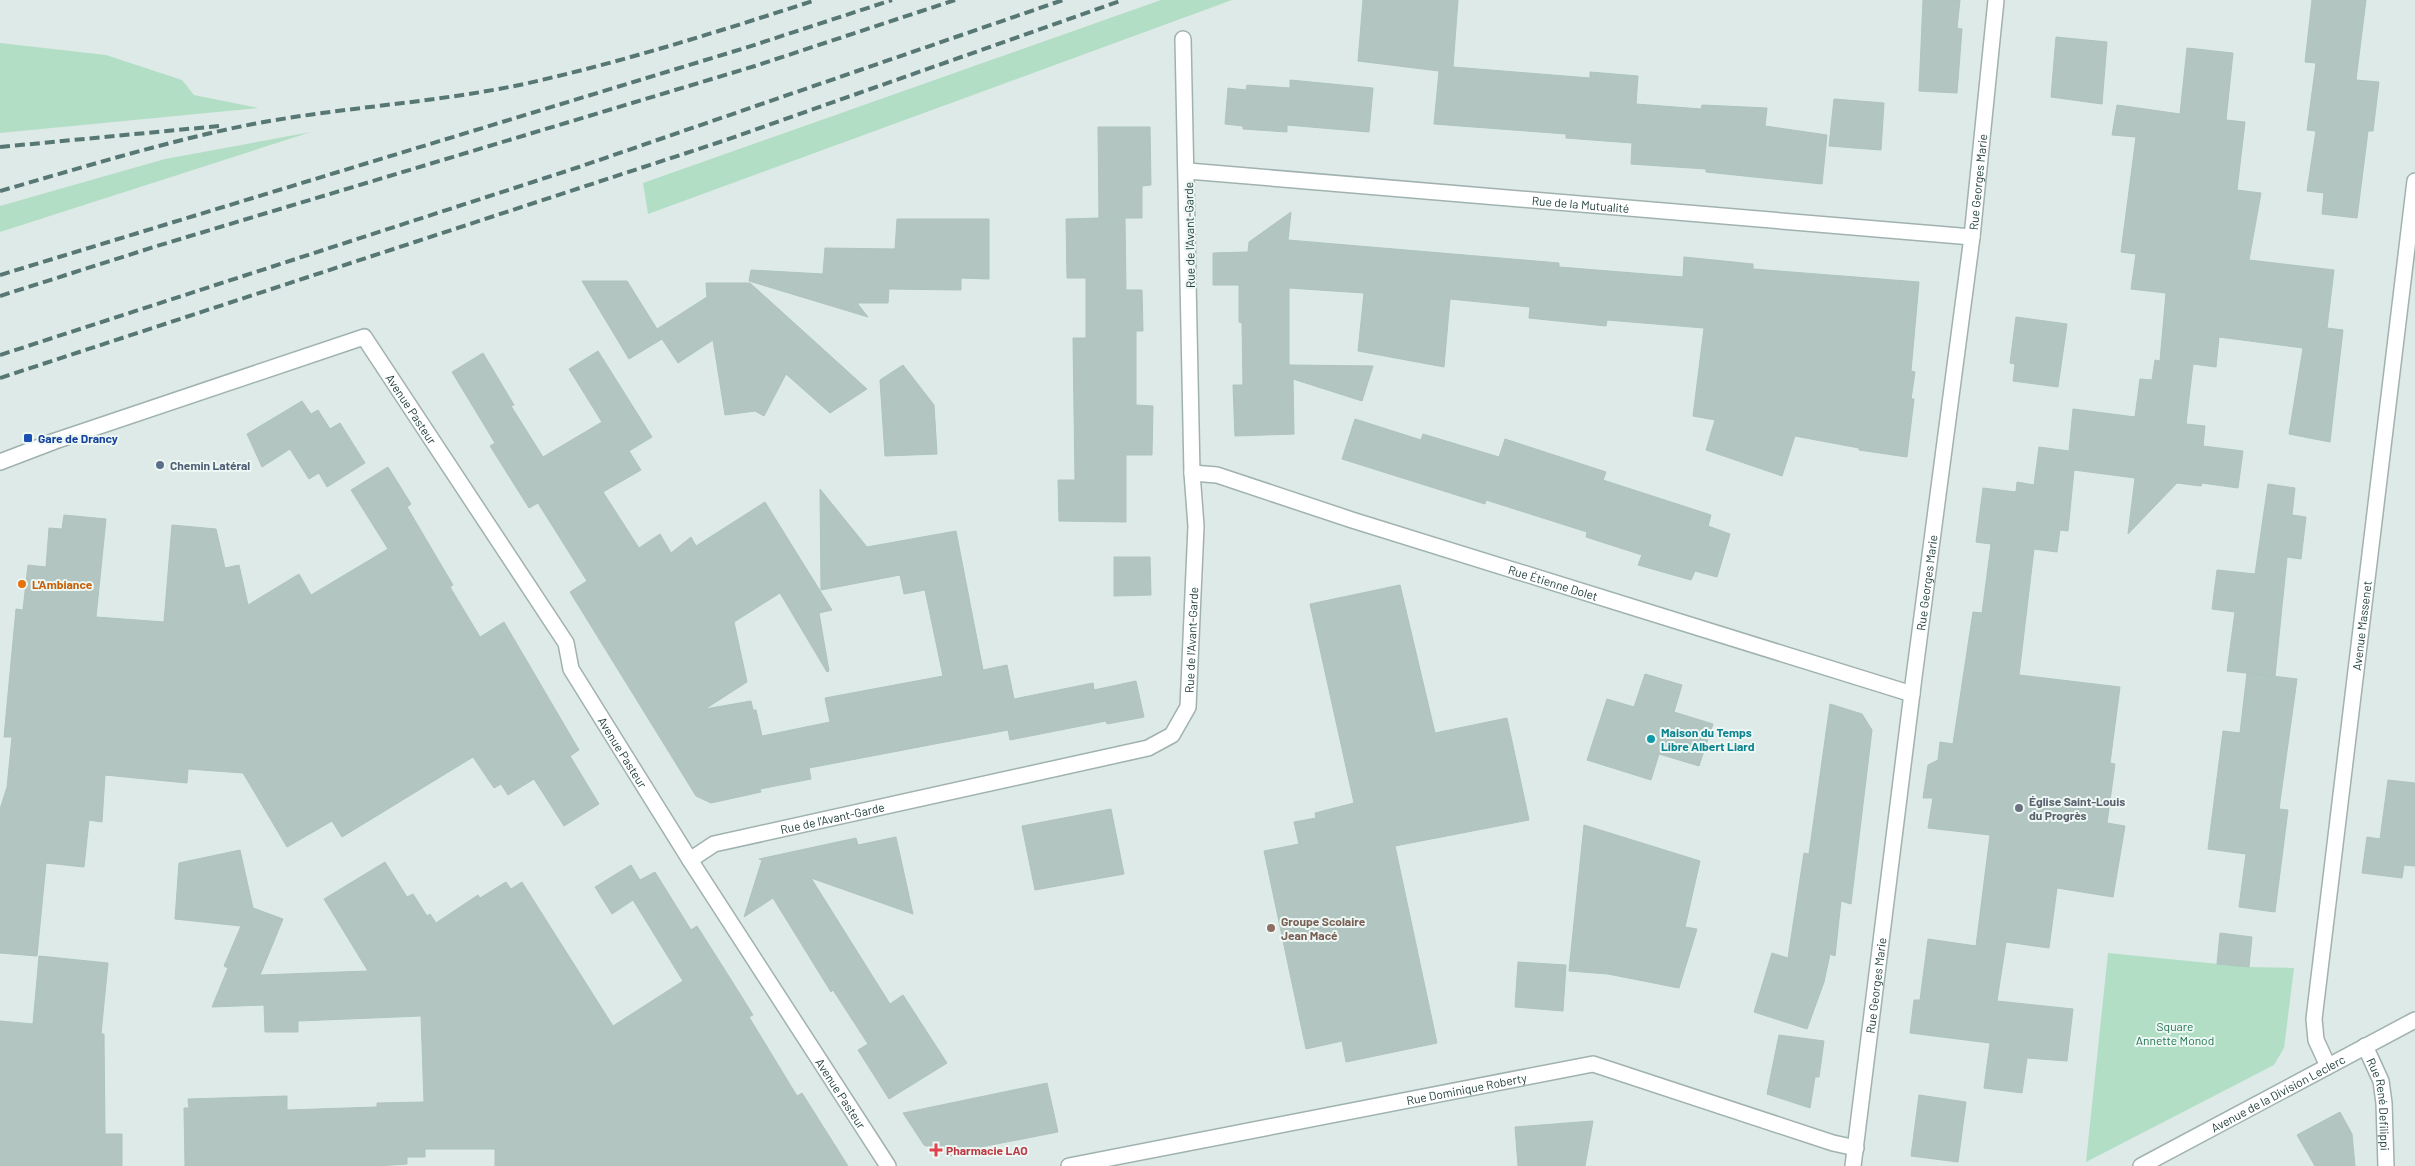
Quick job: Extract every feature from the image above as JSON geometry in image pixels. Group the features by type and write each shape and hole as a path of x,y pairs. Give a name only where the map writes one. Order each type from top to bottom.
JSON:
{"street":[{"name":"Rue Georges Marie","path":"1853,1166 1912,694 1972,238 1996,0"},
{"name":"Rue de l'Avant-Garde","path":"690,860 714,844 1148,748 1172,735 1188,707 1196,526 1192,473 1188,171 1183,39"},
{"name":"Rue de la Mutualité","path":"1188,171 1972,238"},
{"name":"Avenue Massenet","path":"2328,1066 2316,1040 2314,1019 2415,181"},
{"name":"Avenue Pasteur","path":"0,462 55,441 364,337 566,643 571,669 690,860 888,1166"},
{"name":"Rue Étienne Dolet","path":"1192,473 1217,475 1352,520 1912,694"},
{"name":"Avenue de la Division Leclerc","path":"2141,1166 2415,1020"},
{"name":"Rue René Defilippi","path":"2364,1046 2381,1081 2384,1103 2386,1166"},
{"name":"Rue Dominique Roberty","path":"1069,1166 1593,1064 1833,1143 1856,1148"}],"green space":[{"path":"1161,0 1232,0 648,214 643,183"},
{"path":"0,43 106,55 182,80 194,95 258,108 0,133"},
{"path":"311,132 0,232 0,206 165,159"},
{"name":"Square Annette Monod","path":"2108,953 2249,967 2294,968 2284,1048 2274,1065 2086,1162"}],"building":[{"path":"1363,0 1458,0 1453,67 1590,78 1590,72 1638,76 1636,104 1701,109 1702,105 1767,108 1765,126 1827,135 1822,184 1706,172 1706,169 1631,164 1632,143 1566,138 1566,134 1434,124 1439,71 1358,61"},
{"path":"1923,0 1960,0 1957,28 1962,29 1957,93 1919,91"},
{"path":"2312,0 2366,0 2356,80 2379,82 2373,131 2368,131 2357,218 2322,214 2324,193 2307,191 2316,131 2307,130 2316,63 2305,62"},
{"path":"2056,37 2107,42 2102,104 2051,97"},
{"path":"2187,48 2233,53 2226,120 2245,122 2237,190 2261,193 2249,260 2334,270 2327,328 2343,330 2330,442 2289,434 2303,348 2219,337 2216,367 2193,364 2186,424 2205,426 2203,446 2243,451 2238,488 2202,483 2201,486 2177,483 2128,534 2135,478 2074,470 2068,531 2060,530 2057,552 2034,549 2019,675 2120,687 2110,763 2115,764 2107,823 2125,826 2113,897 2057,888 2049,948 2006,942 1997,1001 2073,1009 2067,1061 2027,1058 2022,1093 1984,1088 1990,1043 1910,1033 1914,1000 1920,1000 1928,939 1976,946 1990,835 1928,828 1933,798 1923,798 1928,765 1938,760 1940,742 1953,744 1973,612 1982,613 1991,544 1976,542 1983,488 2016,492 2017,482 2034,485 2039,447 2069,451 2073,409 2135,417 2140,379 2152,380 2155,360 2160,361 2166,293 2131,289 2136,254 2121,252 2136,137 2112,135 2117,105 2180,114"},
{"path":"1290,80 1373,88 1369,132 1287,125 1287,132 1243,129 1243,126 1225,124 1228,88 1246,90 1247,85 1290,88"},
{"path":"1834,99 1884,103 1881,150 1829,146"},
{"path":"1098,127 1150,127 1151,185 1142,186 1142,218 1125,218 1126,290 1142,290 1143,331 1136,331 1136,405 1153,406 1152,455 1126,455 1126,522 1059,521 1058,480 1075,480 1073,338 1086,338 1086,278 1067,278 1066,219 1099,218"},
{"path":"1291,212 1288,240 1559,263 1559,267 1683,277 1684,257 1753,264 1753,269 1919,282 1911,371 1915,372 1911,399 1914,399 1907,457 1859,450 1859,448 1795,436 1782,476 1706,450 1715,420 1693,416 1704,328 1607,320 1606,326 1529,318 1530,307 1450,299 1444,367 1358,351 1364,293 1289,288 1289,365 1373,366 1362,401 1293,379 1294,434 1235,436 1233,385 1243,385 1239,285 1213,285 1213,253 1248,252 1249,242"},
{"path":"897,219 989,219 989,279 961,278 961,290 889,289 888,303 857,303 868,317 749,281 751,270 823,274 825,248 895,249"},
{"path":"582,281 627,281 657,329 707,297 706,283 750,283 867,389 830,413 786,374 764,416 755,411 725,415 713,340 678,363 662,339 629,359"},
{"path":"2016,317 2067,324 2058,387 2013,381 2015,364 2010,363"},
{"path":"598,351 652,437 629,451 641,470 603,492 639,548 660,534 671,553 691,537 696,546 765,502 832,610 819,613 829,671 827,672 780,593 734,622 747,682 705,709 751,701 753,710 756,710 762,736 830,722 825,698 943,676 925,590 904,594 900,575 821,590 820,489 867,547 956,531 983,670 1007,665 1014,699 1093,683 1094,690 1136,681 1144,717 1107,724 1106,721 1010,740 1008,730 809,768 811,779 760,789 761,792 711,803 696,796 570,592 587,581 538,503 529,508 490,446 495,443 452,372 483,353 514,405 511,406 543,457 602,422 569,369"},
{"path":"903,365 934,405 937,454 885,456 880,380"},
{"path":"302,401 311,414 318,410 330,429 340,423 365,463 327,487 319,473 309,479 290,449 262,467 247,434"},
{"path":"1355,419 1421,440 1423,434 1499,457 1505,439 1606,472 1603,480 1711,515 1708,526 1730,534 1717,577 1695,571 1691,580 1638,565 1642,555 1586,537 1587,532 1486,500 1485,504 1342,459"},
{"path":"388,467 411,504 407,507 453,585 450,587 480,637 504,622 579,750 570,756 599,804 564,826 534,779 508,795 501,784 494,788 473,757 342,837 332,821 287,847 243,773 188,769 187,783 105,775 102,822 89,820 84,867 46,863 37,956 0,953 0,809 7,787 12,737 4,737 16,609 23,610 28,565 46,567 49,528 62,529 64,515 106,519 96,617 164,622 172,525 216,529 225,568 239,565 248,605 299,574 311,595 388,549 351,490"},
{"path":"2268,484 2295,488 2292,515 2306,517 2301,559 2287,557 2275,676 2227,671 2235,612 2212,609 2217,570 2255,574"},
{"path":"1114,557 1150,557 1151,595 1114,596"},
{"path":"1400,585 1435,733 1507,718 1529,820 1395,846 1437,1043 1346,1062 1342,1041 1306,1049 1264,851 1299,844 1294,822 1316,818 1315,813 1354,803 1310,604"},
{"path":"2247,673 2297,679 2279,809 2288,810 2275,912 2239,907 2246,854 2208,849 2223,731 2240,733"},
{"name":"Maison du Temps Libre Albert Liard","path":"1645,674 1682,685 1674,712 1713,724 1699,766 1659,754 1651,780 1587,760 1607,699 1634,707"},
{"path":"1830,704 1862,714 1872,730 1851,904 1841,901 1835,956 1830,954 1824,982 1807,1029 1754,1012 1772,953 1788,958 1804,853 1809,854"},
{"path":"2388,780 2415,783 2415,866 2404,865 2402,878 2362,873 2367,837 2380,839"},
{"path":"1111,809 1124,874 1035,890 1022,826"},
{"path":"1584,825 1700,861 1685,927 1697,929 1679,988 1608,974 1569,971"},
{"path":"896,837 913,914 811,878 890,1004 903,995 947,1063 889,1099 858,1050 868,1044 833,990 831,992 773,898 744,917 762,860 759,859 856,838 858,845"},
{"path":"240,850 253,908 283,919 260,975 368,971 324,899 385,862 407,897 413,894 427,916 430,914 436,923 478,895 480,898 506,882 511,889 522,882 613,1026 683,981 633,900 612,914 595,887 631,865 640,880 655,872 691,930 697,926 753,1015 749,1017 797,1096 802,1093 848,1166 495,1166 495,1149 425,1149 425,1157 407,1157 407,1164 377,1166 185,1166 184,1108 189,1108 188,1099 287,1096 287,1110 377,1107 377,1103 424,1102 421,1016 298,1021 298,1032 265,1032 264,1005 212,1007 228,968 224,966 241,926 175,919 179,863"},
{"path":"2220,933 2252,937 2249,967 2217,964"},
{"path":"39,956 108,963 101,1034 104,1034 105,1134 122,1134 122,1166 0,1166 0,1021 33,1024"},
{"path":"1518,962 1566,965 1563,1011 1515,1007"},
{"path":"1779,1035 1824,1041 1819,1077 1815,1077 1810,1108 1767,1094"},
{"path":"1047,1083 1058,1132 981,1147 982,1150 951,1156 924,1145 903,1113"},
{"path":"1919,1095 1966,1102 1958,1162 1911,1156"},
{"path":"2340,1112 2352,1134 2355,1166 2315,1166 2297,1135"},
{"path":"1593,1121 1585,1166 1518,1166 1515,1127"}],"railway":[{"path":"0,191 157,146 253,124 321,113 456,96 524,84 598,66 816,0"},
{"path":"0,275 745,48 892,0"},
{"path":"0,296 157,246 755,66 955,0"},
{"path":"0,355 579,167 1063,0"},
{"path":"0,378 723,141 1123,0"},
{"path":"0,147 219,126"}],"place":[{"name":"Gare de Drancy","path":"28,438"},
{"name":"Chemin Latéral","path":"160,465"},
{"name":"L'Ambiance","path":"22,584"},
{"name":"Maison du Temps Libre Albert Liard","path":"1651,739"},
{"name":"Église Saint-Louis du Progrès","path":"2019,808"},
{"name":"Groupe Scolaire Jean Macé","path":"1271,928"},
{"name":"Pharmacie LAO","path":"936,1150"}]}
